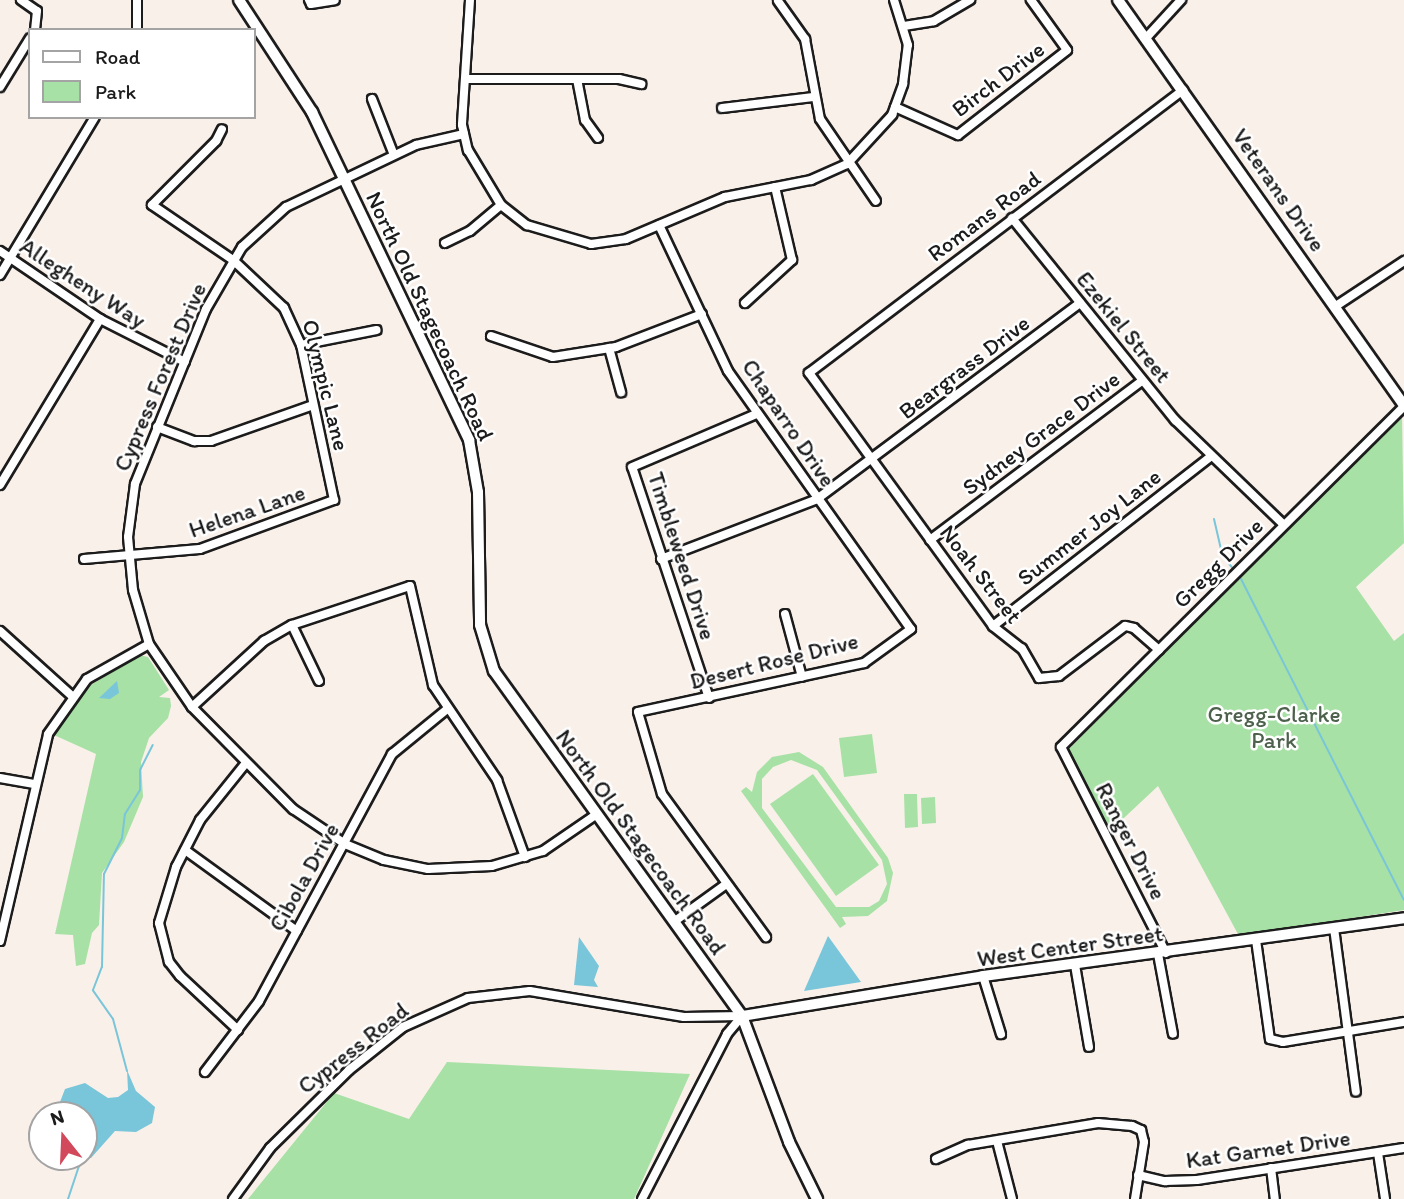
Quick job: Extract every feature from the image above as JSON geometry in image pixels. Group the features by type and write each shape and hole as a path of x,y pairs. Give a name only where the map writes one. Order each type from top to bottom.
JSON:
{"main road":[{"name":"Veterans Drive","path":"1118,0 1404,406"}],"street":[{"path":"21,0 37,11 34,28"},
{"path":"137,0 138,28"},
{"name":"North Old Stagecoach Road","path":"239,0 312,112 469,440 478,492 480,625 487,656 499,680 743,1016 789,1142 817,1199"},
{"path":"309,0 312,4 335,0"},
{"path":"470,0 464,134 482,179 501,205 527,225 591,244 626,239 725,197 811,180 846,164 872,141 895,107 908,45 894,0"},
{"path":"904,26 934,21 970,0"},
{"name":"Birch Drive","path":"895,107 958,135 1067,51 1031,0"},
{"path":"1146,38 1181,0"},
{"path":"778,1 806,39 813,97 846,164 876,201"},
{"path":"0,87 28,41"},
{"path":"466,79 577,79 641,84"},
{"path":"577,79 585,120 598,138"},
{"name":"Romans Road","path":"809,373 1182,90"},
{"path":"722,108 813,97"},
{"path":"372,99 394,155"},
{"path":"0,275 94,119"},
{"name":"Olympic Lane","path":"222,129 216,141 152,205 233,260 285,308 301,345 334,500"},
{"name":"Cypress Forest Drive","path":"464,134 394,155 285,207 261,226 233,260 185,362 135,484 130,556 133,590 149,644 192,707 245,764 293,809 345,844 384,860 428,869 492,866 525,857 565,839 597,814"},
{"path":"745,303 792,260 775,187"},
{"path":"445,243 470,231 501,205"},
{"name":"Ezekiel Street","path":"1012,218 1142,381 1209,457 1283,524"},
{"name":"Chaparro Drive","path":"659,225 728,370 911,629"},
{"name":"Allegheny Way","path":"0,251 100,319 185,362"},
{"path":"1336,306 1404,261"},
{"name":"Beargrass Drive","path":"817,499 873,461 1080,303"},
{"path":"491,336 553,357 610,348 702,314"},
{"path":"0,485 100,319"},
{"path":"301,345 377,330"},
{"path":"610,348 621,392"},
{"name":"Noah Street","path":"809,373 993,626 1022,649 1042,680 1059,676 1125,626 1135,628 1159,650"},
{"name":"Sydney Grace Drive","path":"930,540 1142,381"},
{"path":"157,427 194,441 211,440 313,405"},
{"name":"Gregg Drive","path":"1061,747 1404,406"},
{"name":"Timbleweed Drive","path":"709,698 632,467 757,414"},
{"name":"Summer Joy Lane","path":"993,626 1209,457"},
{"path":"662,559 817,499"},
{"name":"Helena Lane","path":"84,559 200,549 334,500"},
{"path":"192,707 264,641 292,625 410,586 424,660 446,710 497,780 525,857"},
{"path":"785,614 802,677"},
{"path":"292,625 319,681"},
{"name":"Desert Rose Drive","path":"725,885 662,794 638,712 864,663 911,629"},
{"path":"0,631 72,696"},
{"path":"0,941 48,734 72,696 104,666 149,644"},
{"name":"Cibola Drive","path":"205,1072 238,1030 297,930 392,754 446,710"},
{"name":"Ranger Drive","path":"1061,747 1162,953 1173,1034"},
{"path":"238,1030 180,976 162,942 163,899 185,850 212,802 245,764"},
{"path":"0,778 35,784"},
{"path":"185,850 297,930"},
{"path":"675,921 725,885 766,937"},
{"path":"0,891 12,893"},
{"name":"West Center Street","path":"743,1016 984,976 1404,918"},
{"path":"1334,928 1356,1092"},
{"path":"1256,940 1270,1039 1283,1042 1404,1021"},
{"path":"1074,965 1089,1047"},
{"path":"984,976 1001,1034"},
{"name":"Cypress Road","path":"233,1199 278,1139 349,1070 403,1027 468,998 530,991 684,1017 743,1016"},
{"path":"642,1199 727,1034 743,1016"},
{"path":"936,1160 968,1145 1098,1123 1141,1130 1144,1142 1135,1199"},
{"path":"997,1141 1012,1199"},
{"name":"Kat Garnet Drive","path":"1138,1175 1180,1182 1404,1148"},
{"path":"1378,1153 1385,1199"},
{"path":"1271,1168 1275,1199"}],"green space":[{"name":"Gregg-Clarke Park","path":"1402,414 1404,543 1356,587 1394,641 1404,633 1404,910 1239,936 1158,786 1110,831 1069,749"},
{"path":"139,655 148,657 169,690 159,697 170,698 171,706 168,718 149,738 141,762 143,797 124,842 102,873 99,925 92,933 85,964 76,966 73,935 55,934 96,754 54,735 91,685"},
{"path":"872,734 877,773 844,777 839,738"},
{"path":"799,752 823,767 888,858 893,873 887,901 868,916 842,917 846,924 840,928 741,791 746,787 752,792 757,772 772,757","holes":["791,760 817,770 882,860 887,884 879,901 869,907 836,907 762,808 762,779 773,767"]},
{"path":"813,774 879,865 836,896 770,804"},
{"path":"904,794 917,794 918,827 905,828"},
{"path":"935,797 936,823 922,824 921,798"},
{"path":"447,1062 690,1074 634,1199 248,1199 334,1093 409,1119"}],"water":[{"path":"117,681 119,693 110,699 99,698"},
{"path":"828,936 861,982 804,991"},
{"path":"579,937 599,966 594,980 598,987 574,985"},
{"path":"127,1070 136,1091 155,1107 152,1123 136,1132 115,1131 98,1150 98,1101 60,1101 65,1089 85,1083 108,1098 118,1097 128,1090"}],"waterway":[{"path":"1214,519 1222,555 1235,571"},
{"path":"1239,575 1404,900"},
{"path":"127,1071 113,1019 93,990 102,967 104,874 122,838 125,814 140,790 140,770 153,745"},
{"path":"68,1199 77,1171"}]}
